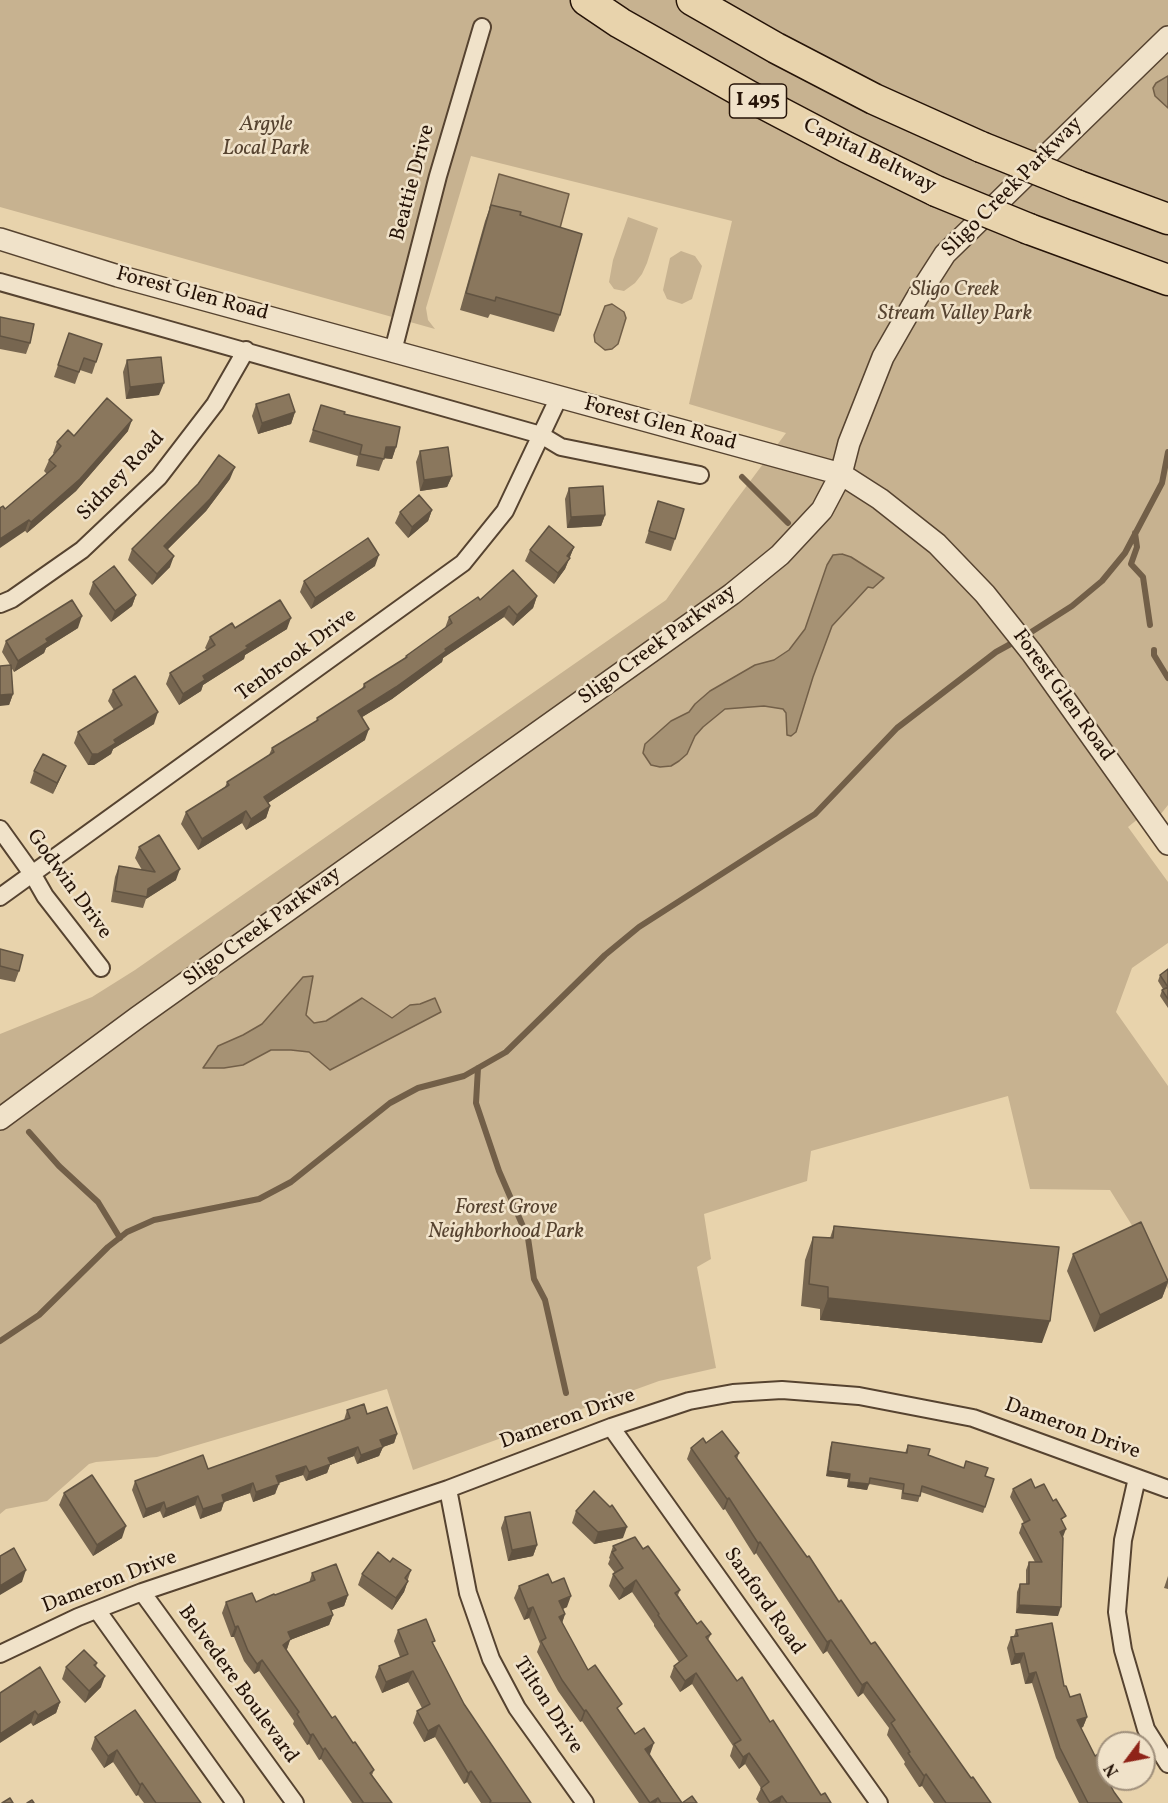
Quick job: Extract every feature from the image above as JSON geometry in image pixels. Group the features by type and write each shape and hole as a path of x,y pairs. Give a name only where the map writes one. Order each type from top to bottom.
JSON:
{"highway":[{"name":"Capital Beltway","path":"585,0 620,23 749,96 936,191 1029,229 1168,280"},
{"name":"I 495","path":"692,0 874,99 981,147 1168,219"}],"street":[{"name":"Beattie Drive","path":"393,351 438,176 482,27"},
{"name":"Sligo Creek Parkway","path":"0,1119 177,989 732,594 780,555 822,510 842,474 849,443 883,357 945,254 1168,37"},
{"name":"Forest Glen Road","path":"0,239 118,276 842,474 880,499 937,544 985,594 1016,631 1168,844"},
{"name":"Forest Glen Road","path":"0,282 541,435 561,447 700,475"},
{"name":"Sidney Road","path":"0,604 12,599 82,550 159,477 215,404 246,350"},
{"name":"Tenbrook Drive","path":"0,897 463,563 505,511 559,397"},
{"name":"Godwin Drive","path":"0,829 33,874 45,896 101,968"},
{"name":"Dameron Drive","path":"0,1654 142,1592 448,1488 611,1427 689,1401 733,1393 782,1390 859,1396 973,1418 1168,1490"},
{"name":"Sanford Road","path":"611,1427 879,1803"},
{"path":"1137,1478 1123,1540 1117,1612 1123,1650 1146,1729 1168,1764"},
{"name":"Tilton Drive","path":"448,1488 468,1593 491,1659 517,1708 585,1803"},
{"name":"Belvedere Boulevard","path":"142,1592 294,1803"},
{"path":"98,1610 235,1803"}],"green space":[{"path":"0,0 1168,0 1168,805 1160,815 1154,806 1128,827 1168,882 1168,943 1132,968 1116,1012 1168,1086 1168,1289 1151,1256 1110,1190 1030,1189 1008,1096 811,1151 807,1181 704,1214 711,1259 697,1267 716,1368 659,1381 413,1470 387,1389 157,1457 89,1464 47,1501 6,1509 0,1514 0,1034 92,997 135,970 666,600 786,433 689,404 732,221 471,156 426,308 428,320 435,329 0,207"},
{"path":"628,217 658,228 642,274 624,291 614,289 609,282 613,260"},
{"path":"681,251 695,256 702,266 692,299 682,304 667,299 663,290 670,258"}],"shaded area":[{"path":"1168,76 1168,108 1155,96 1153,88 1156,83"},
{"path":"499,174 569,194 560,228 490,208"},
{"path":"612,304 624,312 626,318 618,344 612,349 605,350 595,342 594,335 605,306"},
{"path":"842,554 851,557 884,578 873,588 868,587 832,626 796,732 791,736 787,735 786,713 783,709 764,706 725,709 695,736 687,754 679,761 671,766 651,765 643,753 645,744 671,721 689,712 710,691 755,665 774,660 789,650 805,629 827,565 833,555"},
{"path":"313,976 306,1015 314,1023 326,1021 362,998 392,1018 410,1005 435,998 441,1012 330,1070 309,1052 291,1050 271,1050 243,1065 203,1068 218,1046 262,1024 303,977"}],"building":[{"path":"491,205 521,212 520,215 582,234 560,315 496,297 495,301 466,293"},
{"path":"0,317 34,324 30,343 0,336"},
{"path":"69,333 102,344 96,362 84,358 79,372 58,365"},
{"path":"161,357 164,383 130,387 127,360"},
{"path":"289,394 295,412 262,423 256,404"},
{"path":"107,398 132,420 80,479 31,522 29,520 0,539 0,508 3,506 5,509 56,466 49,460 61,446 57,442 68,430 74,436"},
{"path":"321,405 345,412 344,414 400,427 396,447 386,447 384,459 360,454 362,445 313,430"},
{"path":"448,447 452,476 424,480 420,451"},
{"path":"219,455 235,467 210,499 164,546 174,556 157,574 132,549 198,484"},
{"path":"603,486 605,515 571,517 569,488"},
{"path":"419,495 432,510 412,527 400,512"},
{"path":"658,501 684,509 675,539 649,531"},
{"path":"549,526 574,547 567,556 570,558 558,573 530,550"},
{"path":"368,538 379,555 315,598 304,581"},
{"path":"114,566 136,595 115,611 93,582"},
{"path":"513,570 537,596 517,615 509,606 445,649 446,651 396,687 358,711 369,729 264,797 270,806 251,819 246,811 202,839 186,812 229,785 227,782 274,752 272,748 318,720 317,718 365,687 364,684 407,657 452,623 449,617 478,597 480,600"},
{"path":"72,600 82,616 46,639 48,642 18,661 6,641"},
{"path":"280,600 291,618 203,676 205,680 183,694 170,673 215,645 210,637 232,623 235,628"},
{"path":"11,665 13,694 0,695 0,666"},
{"path":"135,676 158,712 114,740 116,743 98,754 92,754 78,732 122,705 113,690"},
{"path":"43,754 66,766 57,783 34,771"},
{"path":"159,835 180,869 148,889 147,897 115,891 119,866 155,872 139,847"},
{"path":"0,949 23,955 19,971 0,966"},
{"path":"1168,969 1168,987 1160,975"},
{"path":"1168,987 1168,999 1162,990"},
{"path":"1141,1222 1168,1281 1100,1315 1073,1254"},
{"path":"834,1226 1059,1247 1050,1321 828,1298 828,1287 809,1284 813,1237 833,1238"},
{"path":"364,1404 367,1414 387,1407 397,1434 380,1440 383,1447 361,1455 358,1447 328,1458 331,1464 309,1472 306,1466 276,1476 279,1484 256,1492 253,1483 222,1495 224,1502 203,1509 198,1496 166,1509 164,1502 146,1509 135,1481 203,1455 208,1469 350,1418 347,1410"},
{"path":"722,1431 739,1453 735,1456 807,1557 809,1556 839,1602 841,1600 871,1644 875,1642 991,1803 946,1803 908,1753 910,1752 891,1723 895,1720 867,1682 862,1685 831,1640 827,1642 760,1542 758,1543 729,1498 727,1499 691,1448 703,1438 706,1443"},
{"path":"832,1442 907,1453 908,1445 930,1449 928,1455 964,1468 966,1461 988,1468 985,1476 994,1479 985,1507 922,1486 920,1496 903,1493 904,1484 870,1478 869,1484 849,1482 850,1474 828,1471"},
{"path":"92,1475 126,1526 97,1545 64,1493"},
{"path":"1031,1479 1035,1488 1044,1484 1053,1501 1056,1499 1066,1516 1061,1519 1066,1529 1060,1532 1063,1538 1061,1607 1019,1605 1020,1584 1029,1584 1029,1562 1042,1562 1022,1524 1030,1520 1013,1489"},
{"path":"594,1491 610,1507 612,1505 627,1527 598,1532 576,1511"},
{"path":"530,1512 537,1545 512,1550 505,1517"},
{"path":"635,1537 643,1549 648,1546 680,1590 675,1593 697,1624 701,1621 711,1634 706,1637 737,1681 742,1677 770,1722 773,1720 821,1795 825,1793 831,1803 787,1803 782,1796 770,1803 761,1788 769,1782 749,1753 743,1757 734,1744 741,1740 696,1673 685,1681 674,1666 687,1656 636,1580 624,1589 613,1574 623,1568 612,1552 616,1550 613,1546"},
{"path":"14,1548 26,1570 0,1586 0,1556"},
{"path":"378,1552 390,1562 393,1558 411,1570 405,1578 408,1581 396,1598 362,1574"},
{"path":"336,1564 348,1595 328,1603 333,1615 288,1632 291,1639 283,1645 332,1718 335,1716 353,1743 355,1742 374,1770 370,1773 392,1803 362,1803 325,1748 323,1750 313,1734 310,1735 297,1714 299,1712 262,1660 257,1664 248,1651 238,1626 235,1627 226,1602 252,1593 256,1602 315,1580 312,1573"},
{"path":"548,1574 552,1583 564,1578 571,1596 559,1601 565,1614 559,1617 588,1670 595,1665 622,1704 617,1708 635,1734 644,1728 654,1743 645,1749 682,1803 661,1803 658,1798 650,1803 586,1710 584,1711 562,1680 541,1641 546,1638 533,1607 528,1609 519,1586"},
{"path":"426,1619 435,1641 432,1642 464,1704 531,1803 490,1803 491,1801 471,1771 468,1773 439,1725 428,1731 417,1711 430,1704 413,1671 386,1682 379,1666 408,1654 398,1630"},
{"path":"1052,1623 1064,1686 1070,1697 1080,1694 1087,1717 1077,1720 1096,1755 1096,1791 1113,1791 1122,1803 1088,1803 1060,1748 1036,1672 1029,1674 1024,1653 1015,1654 1011,1637 1018,1636 1016,1630"},
{"path":"84,1650 97,1663 94,1665 105,1676 89,1691 66,1667"},
{"path":"40,1667 60,1702 38,1715 35,1711 0,1734 0,1693"},
{"path":"135,1710 201,1803 156,1803 142,1783 140,1785 117,1750 108,1756 95,1737"},
{"path":"692,1796 697,1803 682,1803"},
{"path":"10,1798 13,1803 2,1803"}],"waterway":[{"path":"1025,636 1072,606 1102,581 1125,553 1162,483 1168,452"},
{"path":"742,477 788,523"},
{"path":"1135,533 1137,547 1131,564 1143,577 1150,625"},
{"path":"0,1341 39,1315 108,1247 127,1232 154,1220 259,1199 291,1182 390,1103 418,1088 464,1076 506,1052 605,955 639,927 815,814 897,728 996,652 1016,641"},
{"path":"1154,650 1154,655 1168,678"},
{"path":"478,1068 476,1103 499,1171 528,1238 534,1279 545,1300 566,1393"},
{"path":"29,1132 59,1166 98,1202 120,1238"}],"park label":[{"name":"Argyle Local Park","path":"266,138"},
{"name":"Sligo Creek Stream Valley Park","path":"955,303"},
{"name":"Forest Grove Neighborhood Park","path":"506,1221"}]}
